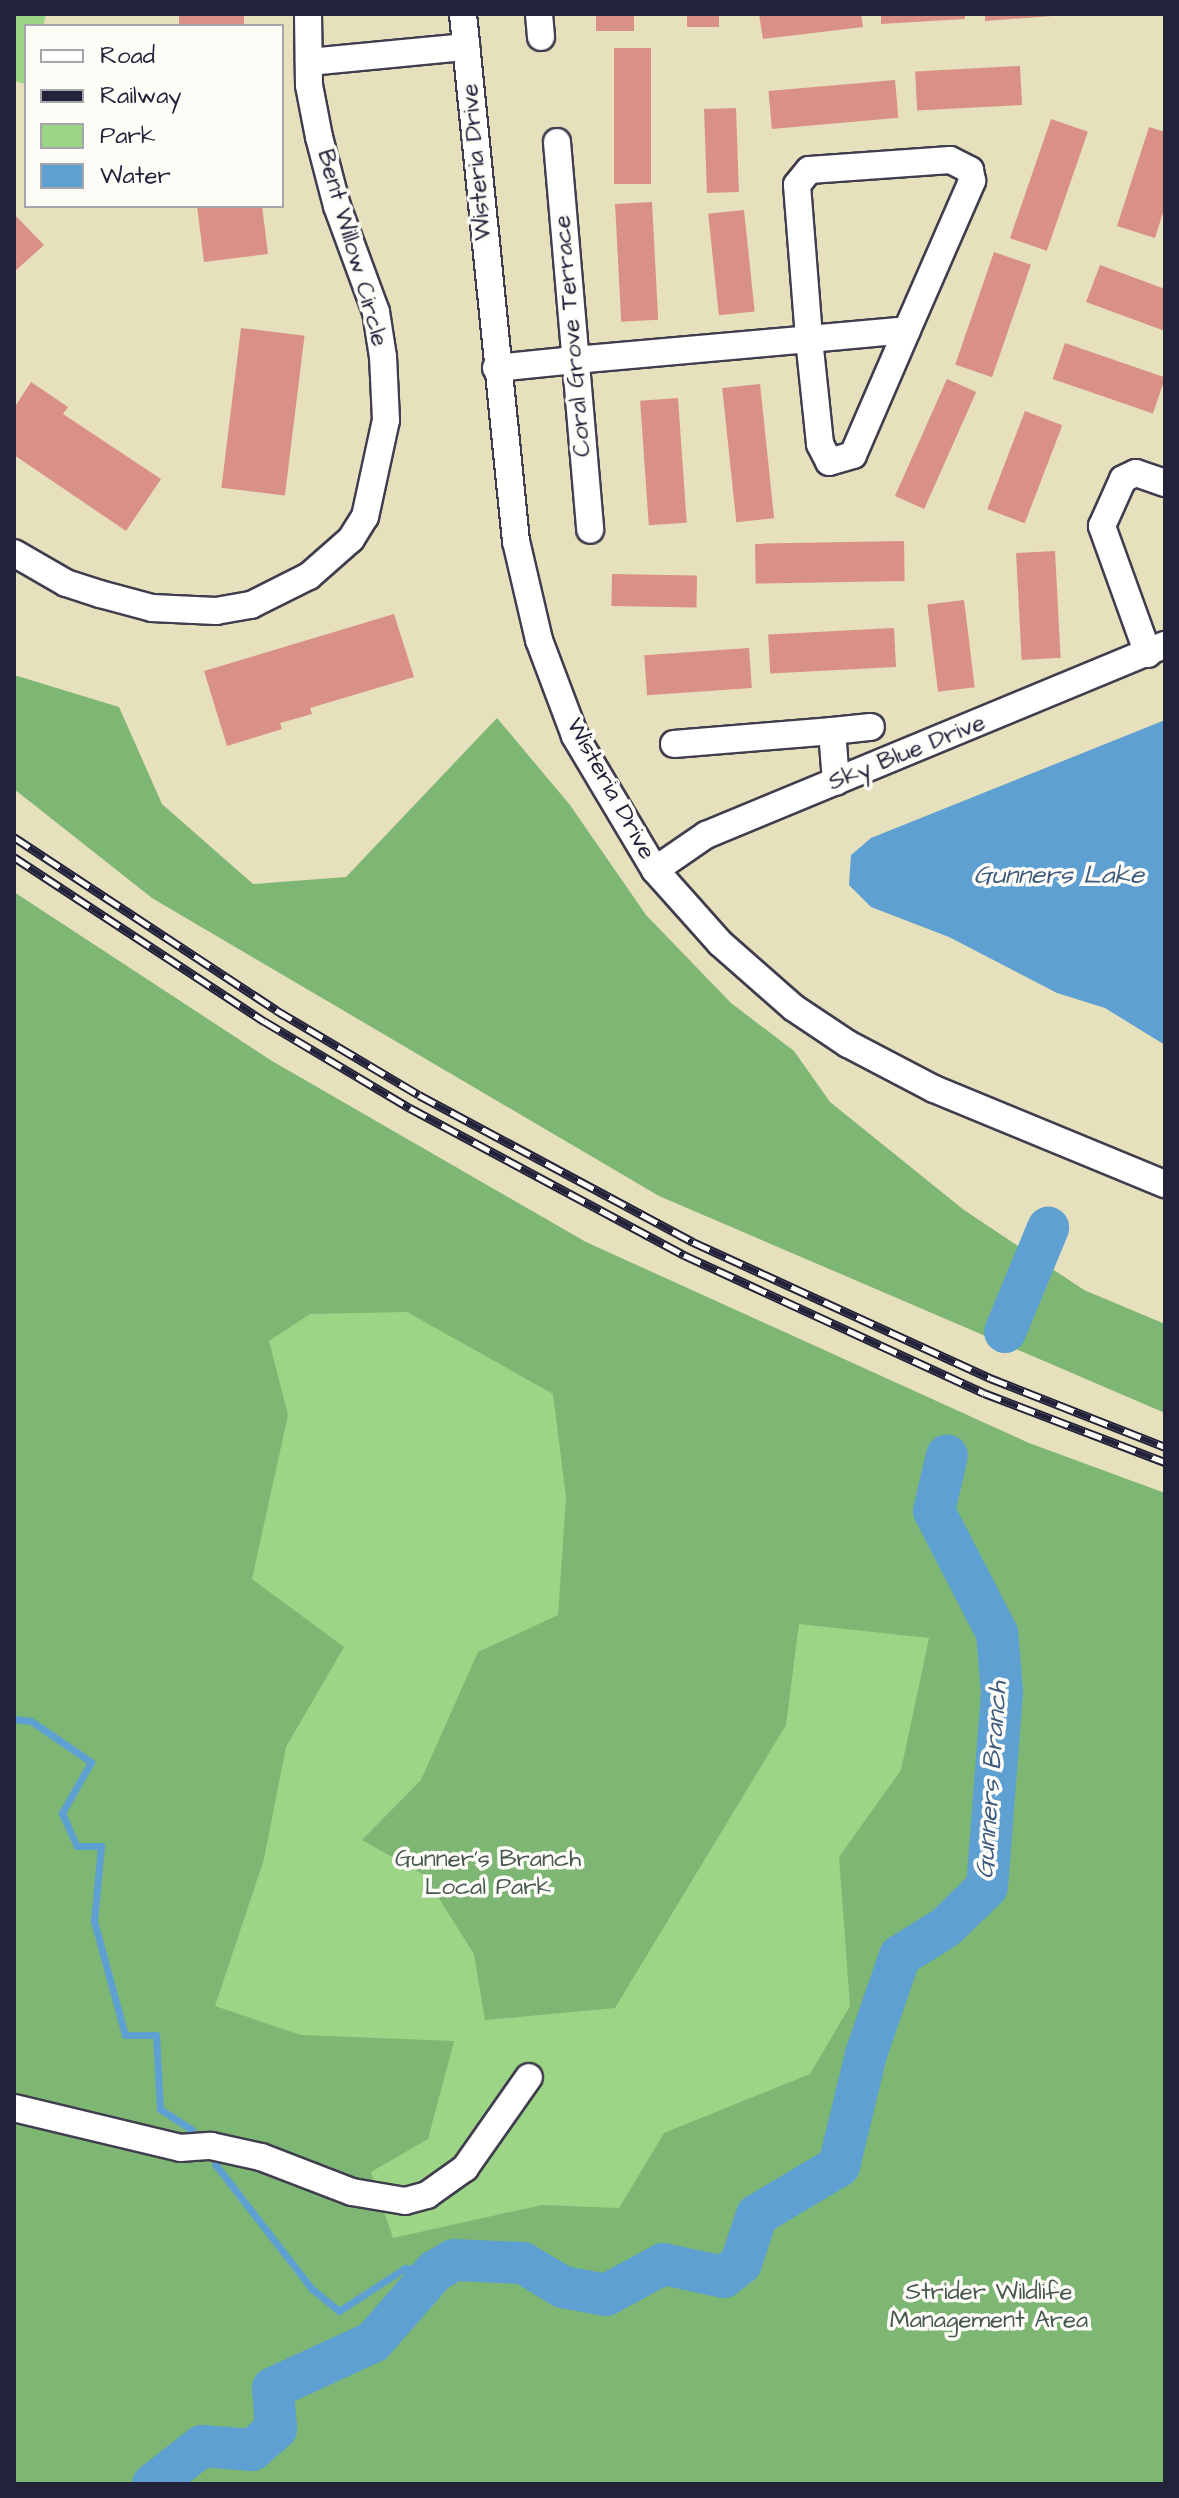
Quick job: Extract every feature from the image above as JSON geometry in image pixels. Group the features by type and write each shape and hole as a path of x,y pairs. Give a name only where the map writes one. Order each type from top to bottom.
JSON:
{"street":[{"name":"Bent Willow Circle","path":"14,553 66,583 100,594 152,608 216,611 251,605 309,576 343,548 365,517 386,420 383,357 376,312 337,206 319,137 309,62 308,14"},
{"name":"Wisteria Drive","path":"463,14 496,368 516,541 539,640 575,736 655,870 720,943 794,1008 848,1044 934,1089 1165,1184"},
{"path":"309,62 466,47"},
{"name":"Coral Grove Terrace","path":"557,142 590,530"},
{"path":"950,160 970,170 972,181 907,330 853,455 845,461 829,462 823,457 809,339 797,185 801,176 809,170 950,160"},
{"path":"496,368 907,330"},
{"path":"1156,650 1102,526 1123,479 1136,473 1165,483"},
{"name":"Sky Blue Drive","path":"655,870 706,835 1156,650"},
{"path":"674,744 871,727"},
{"path":"832,731 836,782"},
{"path":"14,2108 180,2148 211,2146 261,2157 352,2192 405,2201 427,2195 465,2168 529,2077"}],"green space":[{"path":"14,14 46,14 44,24 24,24 24,84 14,81"},
{"path":"14,675 119,707 162,804 253,884 346,877 497,718 570,805 646,915 731,1003 794,1051 830,1102 964,1210 1084,1290 1165,1324 1165,1413 659,1196 152,898 14,789"},
{"name":"Gunner's Branch Local Park","path":"14,892 272,1061 586,1242 1029,1443 1165,1493 1165,2484 14,2484","holes":["407,1312 553,1394 566,1497 558,1615 478,1652 421,1780 362,1840 424,1875 474,1954 485,2020 615,2008 786,1725 799,1624 929,1638 901,1770 839,1857 850,2006 810,2074 664,2133 619,2208 542,2205 393,2238 371,2172 428,2139 454,2041 301,2035 215,2006 264,1859 286,1747 344,1647 252,1579 288,1415 269,1341 310,1314"]},
{"name":"Gunner's Branch Local Park","path":"14,1054 1161,1649 1165,2484 14,2484"}],"water":[{"name":"Gunners Lake","path":"1165,720 1165,1045 1105,1008 1057,993 949,937 871,907 849,885 851,855 871,838"}],"building":[{"path":"179,14 244,14 244,24 179,24"},
{"path":"596,14 634,14 634,31 596,31"},
{"path":"687,14 719,14 719,27 687,27"},
{"path":"759,14 861,14 863,27 763,39"},
{"path":"881,14 965,14 965,19 881,24"},
{"path":"985,14 1052,14 1052,16 985,21"},
{"path":"614,48 651,48 651,184 614,184"},
{"path":"1020,66 1022,105 917,110 915,71"},
{"path":"895,80 898,118 772,129 768,91"},
{"path":"736,108 739,192 707,193 704,109"},
{"path":"1051,119 1088,132 1047,251 1010,238"},
{"path":"1149,127 1165,132 1165,206 1155,238 1117,226"},
{"path":"652,202 658,320 621,322 615,204"},
{"path":"197,208 262,208 268,254 204,262"},
{"path":"744,210 755,311 719,315 708,214"},
{"path":"14,214 44,245 14,272"},
{"path":"994,252 1031,265 992,377 955,365"},
{"path":"1100,265 1165,289 1165,331 1086,302"},
{"path":"241,328 305,336 285,496 221,488"},
{"path":"1065,343 1165,377 1153,413 1053,379"},
{"path":"947,379 976,392 924,509 895,496"},
{"path":"31,382 68,407 63,414 161,479 126,531 14,455 14,408"},
{"path":"760,384 774,518 736,522 722,388"},
{"path":"678,398 687,523 649,525 640,401"},
{"path":"1025,411 1062,425 1025,523 987,509"},
{"path":"904,541 905,581 756,584 755,544"},
{"path":"1055,551 1061,658 1022,660 1016,553"},
{"path":"612,574 697,575 696,607 611,606"},
{"path":"964,600 975,687 938,692 927,605"},
{"path":"394,614 414,677 310,708 312,714 280,723 282,729 227,746 204,671"},
{"path":"894,628 896,667 770,674 768,635"},
{"path":"749,648 752,688 647,695 644,655"}],"waterway":[{"name":"Gunners Branch","path":"1005,1332 1048,1228"},
{"name":"Gunners Branch","path":"153,2484 202,2446 252,2450 276,2429 273,2388 373,2342 435,2271 454,2260 523,2263 563,2287 606,2295 663,2264 724,2277 741,2263 757,2215 839,2166 866,2054 900,1956 946,1927 987,1887 1002,1692 997,1633 934,1511 947,1455"},
{"path":"14,1719 31,1721 91,1762 62,1813 77,1846 101,1846 94,1921 125,2035 156,2035 160,2109 192,2130"},
{"path":"215,2164 312,2289 339,2311 405,2268 435,2271"}],"railway":[{"path":"14,837 276,1010 419,1095 693,1242 990,1378 1165,1447"},
{"path":"14,857 264,1021 410,1108 684,1255 984,1393 1165,1462"}],"park label":[{"name":"Strider Wildlife Management Area","path":"989,2307"}]}
